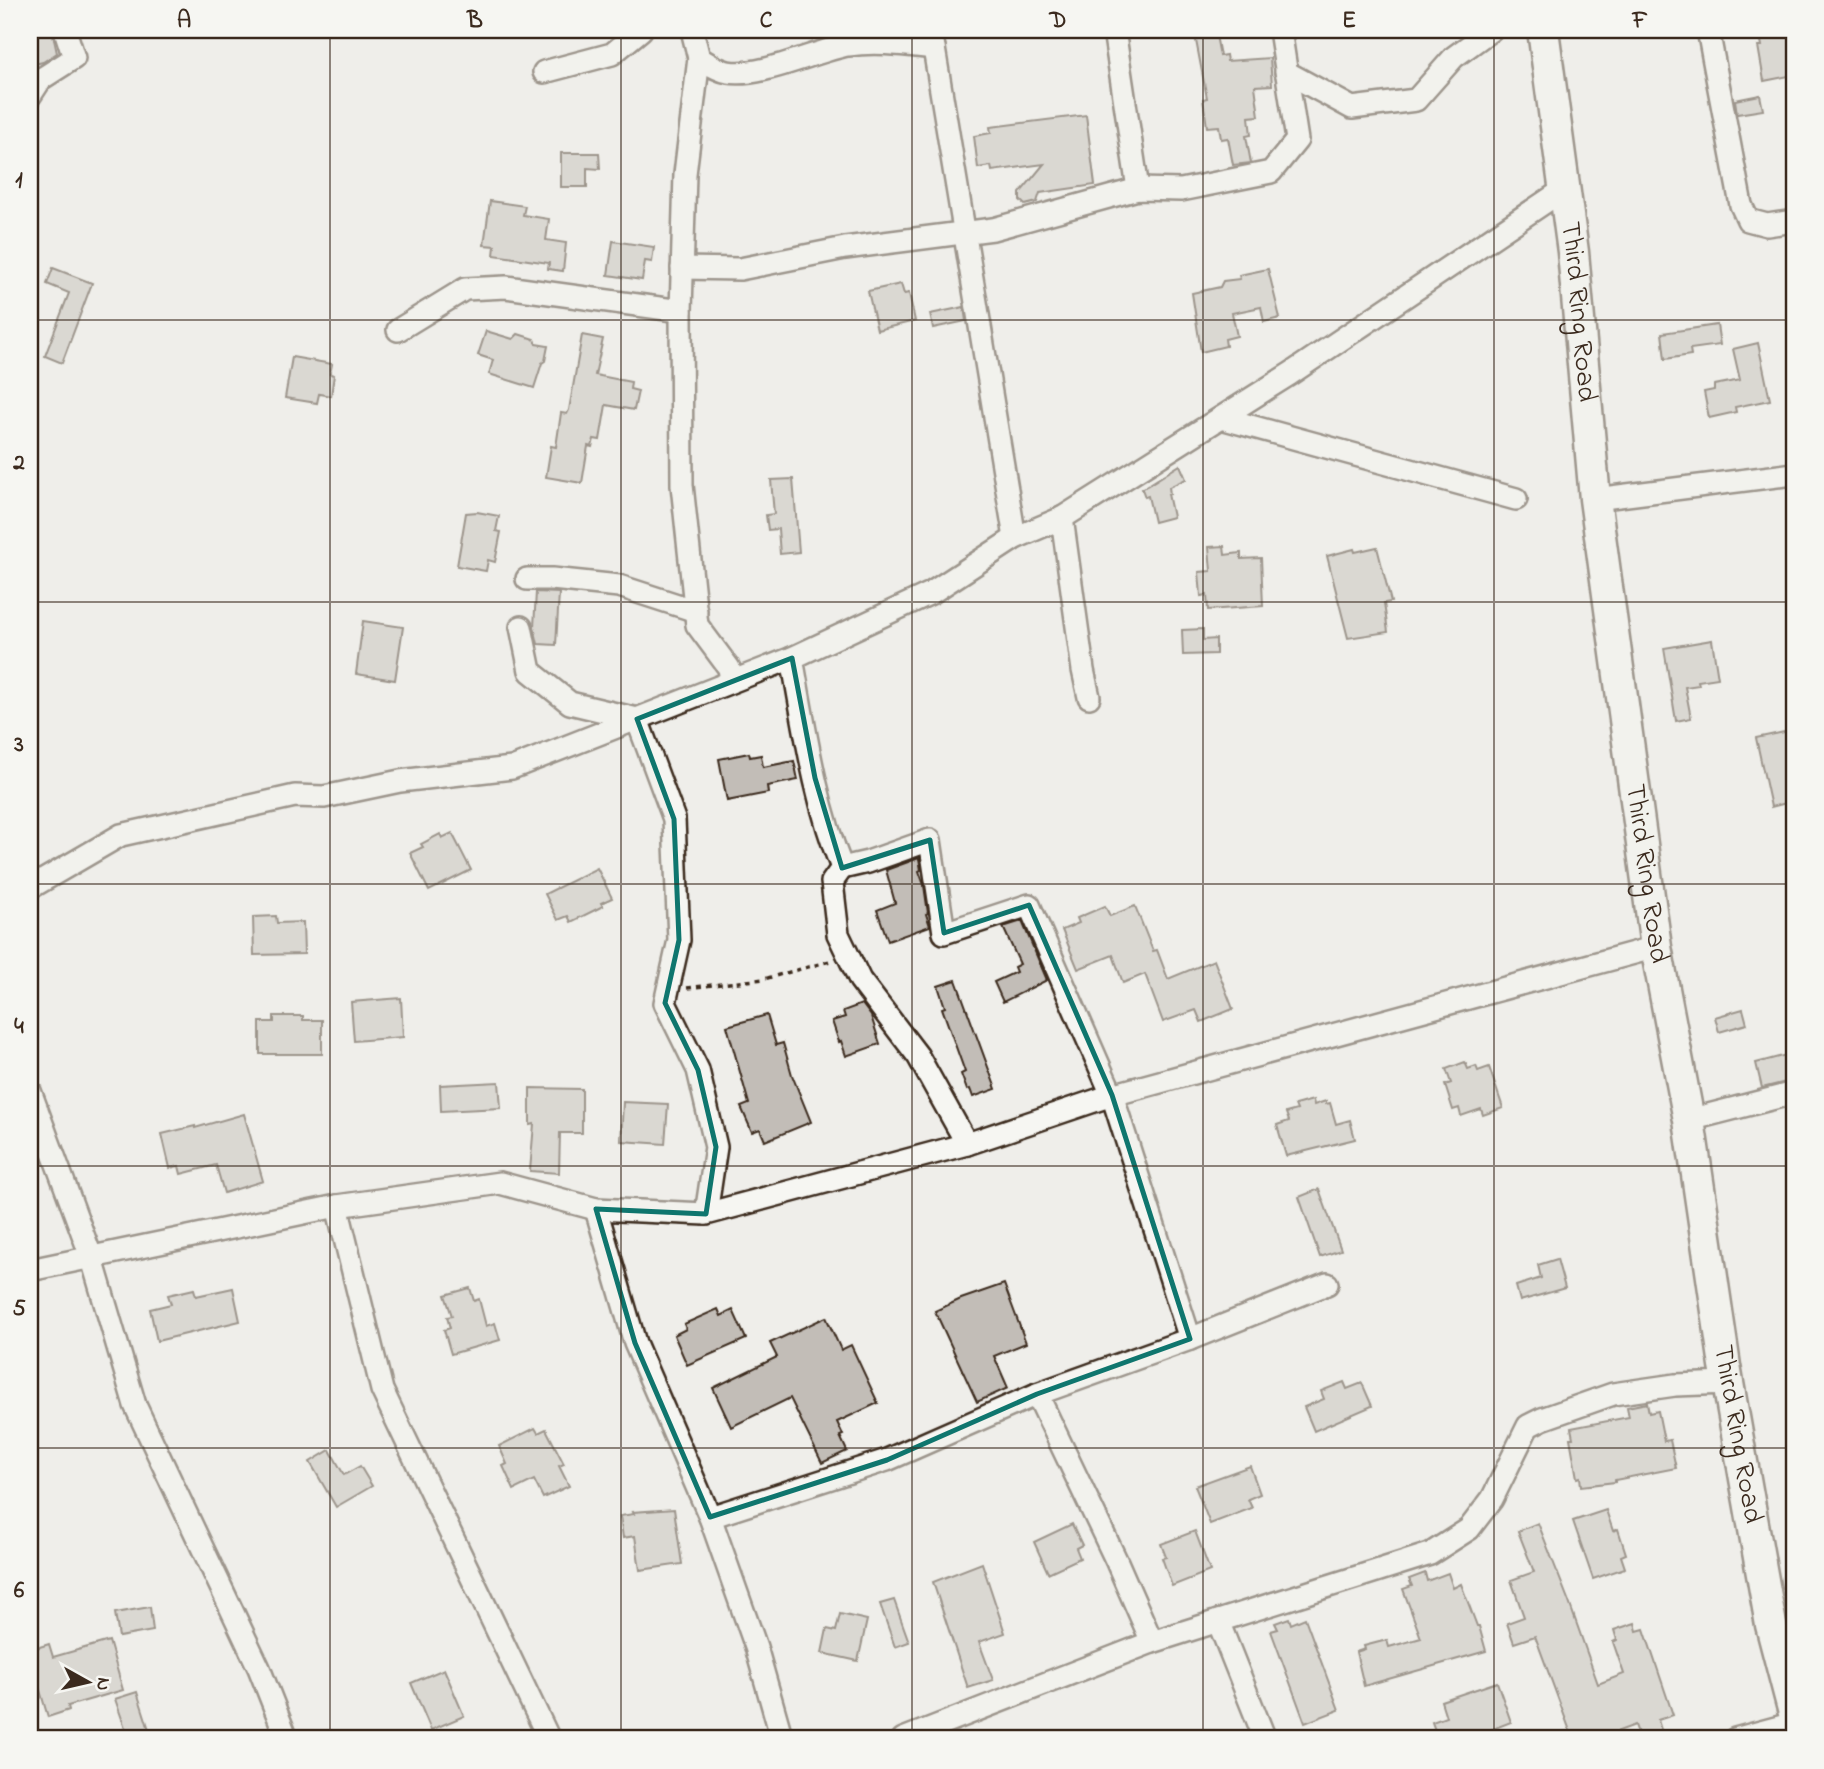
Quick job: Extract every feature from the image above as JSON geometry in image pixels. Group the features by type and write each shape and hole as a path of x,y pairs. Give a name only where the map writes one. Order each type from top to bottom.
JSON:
{"street":[{"path":"30,96 41,79 74,58 65,30"},
{"path":"544,72 612,54 641,30"},
{"path":"692,30 699,58 685,174 681,310 682,485 697,625 729,668 731,681"},
{"path":"1114,30 1138,189"},
{"path":"682,268 740,269 845,248 993,229 1138,189 1181,190 1271,172 1297,139 1280,30"},
{"path":"1286,72 1352,108 1416,100 1454,57 1490,30"},
{"name":"Third Ring Road","path":"1543,30 1573,251 1595,499 1656,947 1689,1120 1729,1383 1771,1625 1794,1713"},
{"path":"1708,30 1741,205 1748,220 1767,225 1794,221"},
{"path":"699,58 716,69 731,73 769,68 845,46 932,39 1015,538"},
{"path":"30,888 121,835 295,796 324,797 400,781 512,768 792,658 931,593 1015,538 1062,518 1290,374 1563,190"},
{"path":"398,330 465,289 506,287 681,310"},
{"path":"1221,418 1516,499"},
{"path":"1595,499 1794,474"},
{"path":"1062,518 1089,697"},
{"path":"527,579 619,586 696,611"},
{"path":"521,627 530,671 570,703 637,719"},
{"path":"792,658 815,778 842,868"},
{"path":"637,719 674,819 679,940 665,1003 698,1070 716,1147 706,1214"},
{"path":"967,1144 918,1056 860,980 838,933 832,882 842,868 868,862 930,840 944,933 1029,905 1112,1095 1190,1339"},
{"path":"30,1270 337,1206 500,1182 596,1209 706,1214 967,1144 1112,1095 1656,947"},
{"path":"30,1091 92,1259 135,1405 259,1668 287,1739"},
{"path":"1689,1120 1794,1094"},
{"path":"337,1206 382,1390 549,1739"},
{"path":"596,1209 635,1343 710,1517 756,1647 782,1739"},
{"path":"710,1517 887,1460 1037,1394 1190,1339 1327,1284"},
{"path":"903,1739 932,1734 1152,1642 1430,1554 1469,1529 1492,1499 1528,1426 1542,1419 1613,1394 1675,1385 1729,1383"},
{"path":"1037,1394 1152,1642"},
{"path":"1218,1621 1265,1739"},
{"path":"1735,1739 1794,1723"}],"path":[{"path":"665,1003 687,988 764,979 848,956"}],"highlighted area":[{"path":"792,658 815,778 842,868 930,840 944,933 1029,905 1112,1095 1190,1339 1037,1394 887,1460 710,1517 635,1343 596,1209 706,1214 716,1147 698,1070 665,1003 679,940 674,819 637,719"}],"building":[{"path":"30,30 52,30 57,53 43,62 30,65"},
{"path":"1194,30 1215,30 1220,56 1226,55 1227,61 1270,58 1272,85 1255,86 1259,116 1249,117 1251,135 1246,136 1251,163 1233,165 1228,138 1221,139 1219,126 1207,127 1203,99 1207,98"},
{"path":"1759,30 1792,30 1794,75 1764,81 1758,46 1762,46"},
{"path":"1760,95 1763,110 1737,114 1735,100"},
{"path":"1086,115 1095,185 1040,193 1037,202 1025,205 1020,200 1020,193 1044,164 992,171 991,166 978,168 974,136 991,133 990,127"},
{"path":"561,153 599,153 600,169 587,168 587,187 561,187"},
{"path":"490,201 525,206 523,215 549,219 546,240 566,243 563,271 548,269 549,263 494,255 495,246 484,245"},
{"path":"613,241 654,247 652,262 645,261 642,280 608,275"},
{"path":"53,268 92,283 62,363 45,356 69,293 47,284"},
{"path":"1268,269 1280,318 1264,322 1261,307 1232,313 1237,336 1225,339 1226,346 1201,352 1192,293 1220,287 1223,281 1240,279 1239,275"},
{"path":"901,284 904,294 909,293 915,321 877,330 868,291"},
{"path":"964,307 966,321 933,328 930,314"},
{"path":"1717,325 1720,345 1690,349 1691,355 1665,359 1662,333"},
{"path":"486,331 513,339 518,334 534,339 536,344 548,346 534,388 489,374 493,360 478,355"},
{"path":"582,335 603,339 595,375 631,382 630,389 638,391 634,410 606,405 600,440 594,439 592,447 588,446 582,483 546,477 551,446 556,447 561,413 567,414 569,410"},
{"path":"1758,343 1770,400 1735,407 1736,412 1709,418 1704,392 1714,390 1714,385 1740,380 1733,349"},
{"path":"292,357 332,364 330,374 334,375 331,396 319,394 317,403 285,398"},
{"path":"1180,465 1186,479 1169,487 1168,494 1173,517 1154,522 1148,496 1145,497 1142,489"},
{"path":"793,479 799,552 780,554 778,529 768,530 766,515 774,514 771,480"},
{"path":"466,513 499,516 496,531 501,532 495,562 488,560 486,571 457,566"},
{"path":"1224,546 1225,555 1241,553 1241,559 1261,558 1263,606 1208,610 1207,595 1201,596 1199,572 1211,571 1209,547"},
{"path":"1377,547 1391,602 1384,603 1388,632 1348,638 1327,556 1354,549 1355,552"},
{"path":"536,592 559,593 556,645 538,644 534,627"},
{"path":"363,621 403,627 395,680 356,674"},
{"path":"1203,629 1203,640 1216,639 1216,654 1183,655 1182,630"},
{"path":"1712,640 1718,678 1698,681 1699,685 1685,687 1691,718 1676,721 1664,648"},
{"path":"1794,730 1794,801 1771,807 1756,738"},
{"path":"749,753 750,757 761,755 763,767 794,761 798,780 767,786 768,793 727,801 719,759"},
{"path":"452,833 471,870 429,891 410,853 440,834 442,838"},
{"path":"919,858 930,926 888,941 877,910 895,903 886,870"},
{"path":"597,868 612,898 601,903 603,906 571,922 568,916 558,920 545,894"},
{"path":"1105,906 1110,916 1135,906 1153,951 1157,950 1168,979 1214,960 1233,1009 1201,1022 1196,1010 1163,1022 1145,974 1123,983 1113,955 1078,969 1062,930 1079,923 1077,918"},
{"path":"276,916 277,923 303,922 304,954 254,955 253,917"},
{"path":"1022,921 1047,980 1003,1002 994,982 1016,972 1014,967 1020,964 1003,927"},
{"path":"956,980 996,1089 973,1097 961,1074 965,1072 942,1008 945,1007 938,986"},
{"path":"401,998 403,1037 354,1041 351,1002"},
{"path":"862,1004 871,1016 880,1044 846,1056 832,1021 845,1017 843,1011"},
{"path":"1743,1009 1747,1024 1719,1032 1715,1017"},
{"path":"767,1015 776,1045 783,1043 792,1075 811,1122 765,1141 760,1129 752,1132 741,1107 749,1104 727,1026"},
{"path":"274,1016 303,1016 303,1020 322,1020 322,1054 260,1054 260,1022 274,1022"},
{"path":"1794,1053 1794,1080 1762,1088 1756,1063"},
{"path":"1465,1062 1468,1069 1476,1066 1478,1071 1489,1067 1503,1108 1483,1115 1481,1109 1461,1116 1459,1108 1453,1110 1445,1085 1451,1083 1446,1069"},
{"path":"499,1082 501,1108 441,1111 440,1085"},
{"path":"530,1088 582,1089 582,1133 560,1133 559,1173 530,1171 534,1124 530,1125"},
{"path":"1313,1100 1314,1105 1326,1101 1326,1104 1330,1103 1336,1124 1350,1120 1355,1139 1286,1156 1277,1125 1289,1121 1286,1113 1297,1110 1295,1105"},
{"path":"623,1102 668,1104 665,1144 621,1141"},
{"path":"244,1114 263,1181 224,1193 216,1165 181,1174 179,1166 170,1168 162,1134"},
{"path":"1319,1189 1341,1250 1320,1257 1299,1197"},
{"path":"1557,1259 1565,1288 1520,1301 1516,1286 1541,1278 1538,1265"},
{"path":"1004,1284 1026,1343 994,1356 1008,1388 977,1402 935,1311"},
{"path":"233,1288 240,1321 157,1341 150,1309 171,1304 168,1295 194,1289 196,1296"},
{"path":"470,1288 474,1301 479,1299 486,1326 495,1323 500,1340 451,1354 444,1330 450,1328 447,1317 452,1316 445,1295"},
{"path":"718,1309 721,1316 733,1310 746,1339 687,1365 674,1335 686,1329 684,1324"},
{"path":"826,1317 841,1350 851,1345 878,1403 837,1422 847,1451 822,1463 790,1398 731,1427 713,1388 777,1357 770,1343"},
{"path":"1344,1382 1347,1389 1362,1383 1372,1406 1314,1431 1304,1407 1324,1399 1321,1391"},
{"path":"1647,1403 1649,1413 1658,1411 1664,1441 1670,1440 1676,1468 1615,1482 1581,1486 1580,1477 1577,1478 1570,1438 1573,1438 1571,1428 1629,1417 1627,1407"},
{"path":"535,1428 538,1433 546,1429 564,1464 559,1466 569,1486 543,1498 534,1480 514,1490 503,1466 507,1464 499,1446"},
{"path":"330,1450 344,1475 360,1466 372,1486 336,1507 310,1462"},
{"path":"1250,1466 1260,1494 1248,1499 1252,1508 1210,1524 1195,1486"},
{"path":"674,1509 682,1564 640,1570 635,1536 623,1538 620,1516 634,1514 633,1512"},
{"path":"1606,1510 1613,1531 1618,1529 1626,1554 1621,1556 1625,1568 1593,1579 1573,1521"},
{"path":"1538,1523 1598,1684 1624,1674 1613,1642 1617,1640 1614,1630 1635,1623 1637,1631 1644,1629 1673,1715 1658,1720 1662,1733 1640,1739 1635,1725 1597,1739 1573,1739 1535,1636 1514,1643 1507,1623 1524,1617 1511,1580 1534,1572 1518,1531"},
{"path":"1072,1524 1082,1545 1076,1548 1080,1558 1048,1573 1034,1542"},
{"path":"1195,1531 1210,1571 1172,1586 1162,1558 1166,1557 1161,1544"},
{"path":"982,1563 1005,1633 979,1642 993,1680 968,1688 933,1582"},
{"path":"1425,1573 1427,1581 1448,1573 1453,1588 1461,1584 1479,1626 1486,1651 1364,1686 1356,1652 1365,1649 1364,1646 1387,1640 1389,1647 1421,1638 1403,1589 1412,1586 1409,1579"},
{"path":"894,1600 909,1642 895,1647 880,1604"},
{"path":"150,1607 153,1631 119,1637 115,1613"},
{"path":"840,1614 867,1620 858,1661 822,1653 827,1629 836,1631"},
{"path":"1289,1618 1291,1624 1305,1618 1339,1710 1305,1723 1271,1631 1278,1629 1275,1623"},
{"path":"109,1641 123,1690 68,1706 69,1710 48,1717 30,1650 49,1644 53,1657"},
{"path":"444,1669 464,1716 431,1730 411,1683"},
{"path":"1497,1682 1511,1722 1485,1732 1488,1739 1438,1739 1432,1722 1446,1717 1441,1701"},
{"path":"137,1692 152,1739 129,1739 115,1699"}]}
